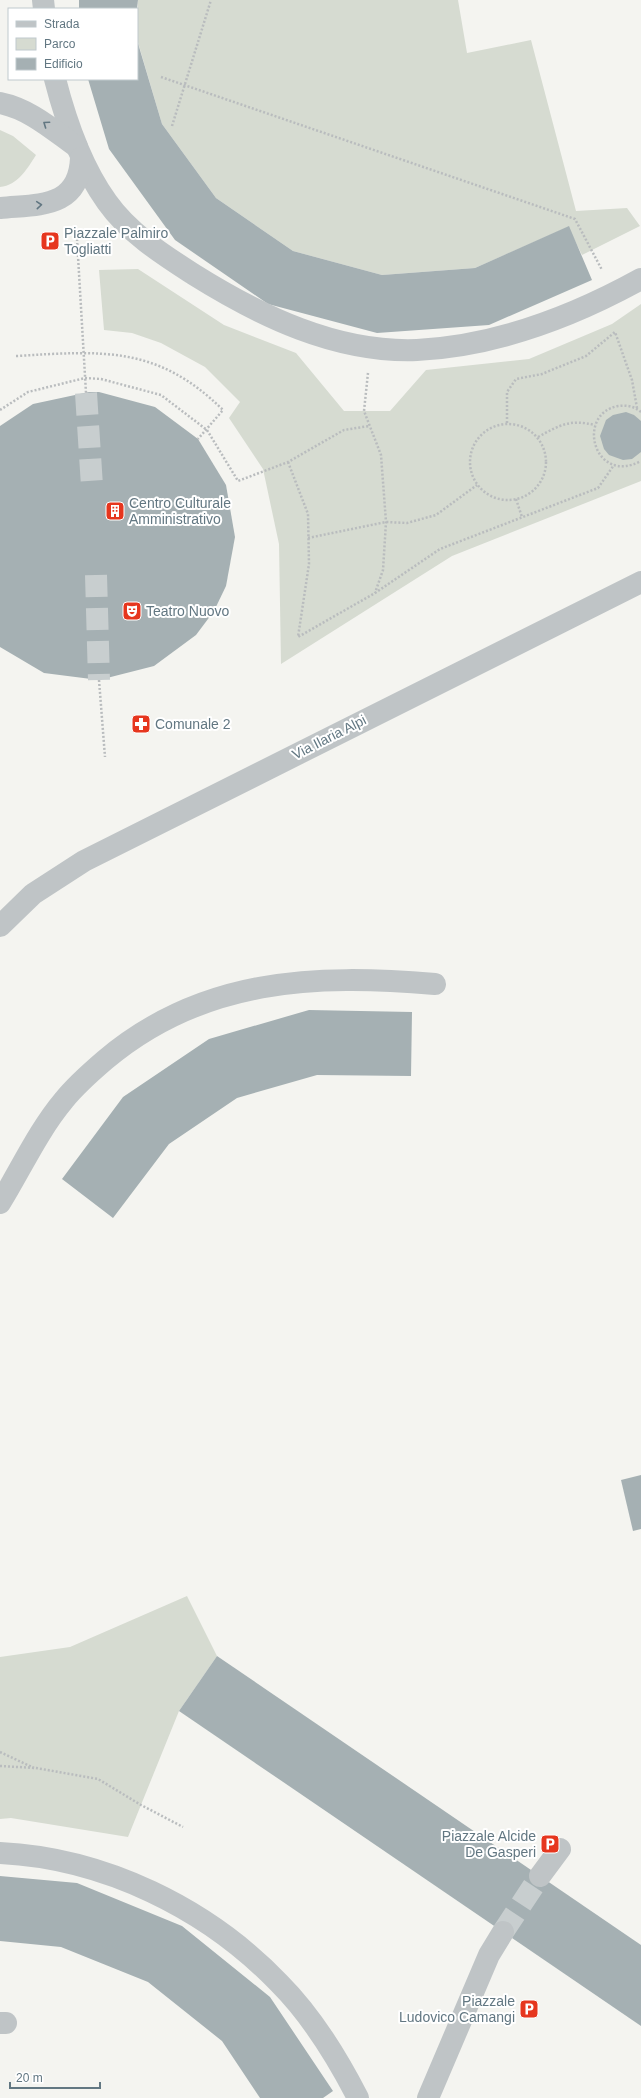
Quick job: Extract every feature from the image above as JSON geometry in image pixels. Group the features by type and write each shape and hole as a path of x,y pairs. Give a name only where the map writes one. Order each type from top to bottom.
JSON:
{"street":[{"path":"55,80 79,153 108,203 125,223 181,267 232,298 271,318 315,334 371,347 417,350 454,346 489,339 542,323 615,294 641,279"},
{"path":"0,103 30,114 79,153"},
{"path":"0,208 46,204 64,197 78,180 79,153"},
{"name":"Via Ilaria Alpi","path":"0,926 23,902 53,880 94,856 641,582"},
{"name":"Via Ilaria Alpi","path":"0,912 23,902"},
{"path":"0,1203 37,1138 64,1100 86,1077 114,1052 159,1022 182,1011 222,997 271,985 353,979 435,984"},
{"path":"540,1876 560,1850"},
{"path":"0,1853 44,1858 104,1873 148,1890 198,1918 257,1962 285,1989 306,2014 331,2051 358,2098"},
{"path":"428,2098 489,1955 503,1932"}],"path":[{"path":"172,126 211,0"},
{"path":"161,77 575,219 615,294"},
{"path":"77,239 86,393"},
{"path":"507,423 507,392 516,379 542,374 586,356 615,332 632,380 637,408"},
{"path":"371,347 364,411 381,455 386,522 383,570 375,593"},
{"path":"16,356 83,352 120,354 167,368 202,390 223,410 198,439"},
{"path":"0,410 28,392 86,378 101,379 161,395 207,430 238,481 288,462 344,430 370,426"},
{"path":"641,412 637,408 616,406 601,416 595,425 593,435 595,446 605,460 614,465 623,467 641,461"},
{"path":"538,437 556,427 578,421 595,425"},
{"path":"507,423 520,425 538,437 544,448 546,468 542,480 529,494 516,500 499,500 486,494 477,485 471,473 470,455 475,442 490,428 507,423"},
{"path":"288,462 308,514 309,564 298,637 375,593 440,549 598,488 614,465"},
{"path":"308,538 386,522 407,523 436,515 477,485"},
{"path":"516,500 522,517"},
{"path":"99,680 105,756"},
{"path":"0,1752 36,1768"},
{"path":"0,1766 36,1768 98,1779 141,1805 184,1827"}],"green space":[{"path":"138,0 458,0 467,53 531,40 576,211 627,208 640,226 582,255 568,227 475,268 382,275 293,251 216,198 162,124 138,42"},
{"path":"0,130 13,136 36,155 17,180 6,186 0,187"},
{"path":"138,269 224,325 296,353 344,411 390,411 426,370 529,359 612,324 641,304 641,481 452,556 281,664 279,544 263,469 229,418 240,402 205,367 161,343 132,333 104,330 99,270"},
{"path":"187,1596 217,1656 179,1711 128,1837 11,1818 0,1819 0,1657 70,1647"}],"building":[{"path":"79,0 138,0 137,8 79,8"},
{"path":"138,43 162,124 216,198 293,251 382,275 475,268 569,226 592,280 489,325 377,333 268,304 175,240 109,149 88,80 138,80"},
{"name":"Centro Culturale Amministrativo","path":"89,392 99,392 155,407 198,439 226,485 235,537 226,586 214,611 196,635 154,666 99,680 44,673 0,647 0,426 33,404"},
{"path":"626,412 634,415 641,421 641,452 632,459 623,460 609,455 604,449 600,436 606,420 613,415"},
{"path":"309,1010 412,1012 411,1076 317,1075 237,1098 169,1144 113,1218 62,1179 123,1097 209,1039"},
{"path":"641,1475 641,1529 633,1531 621,1480"},
{"path":"217,1656 641,1945 641,2026 179,1711"},
{"path":"0,1876 77,1883 182,1926 270,1997 333,2091 323,2098 260,2098 222,2041 148,1982 61,1947 0,1941"}],"tunnel":[{"path":"86,393 92,486"},
{"path":"96,575 99,680"},
{"path":"503,1932 540,1876"}],"place":[{"name":"Piazzale Palmiro Togliatti","path":"50,241"},
{"name":"Centro Culturale Amministrativo","path":"115,511"},
{"name":"Teatro Nuovo","path":"132,611"},
{"name":"Comunale 2","path":"141,724"},
{"name":"Piazzale Alcide De Gasperi","path":"550,1844"},
{"name":"Piazzale Ludovico Camangi","path":"529,2009"}]}
